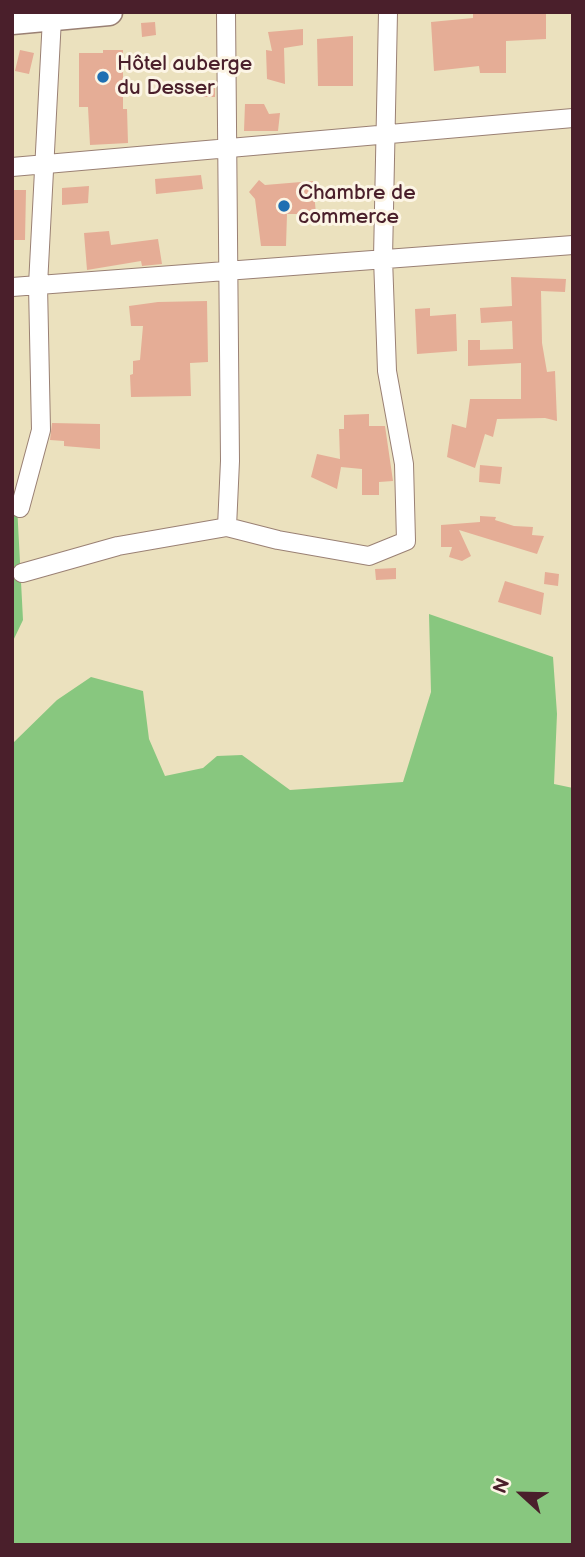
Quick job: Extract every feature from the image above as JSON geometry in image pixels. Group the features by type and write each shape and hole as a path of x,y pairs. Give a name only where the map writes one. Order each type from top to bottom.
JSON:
{"main road":[{"path":"12,21 52,15 110,12"}],"street":[{"path":"226,12 230,461 227,527"},
{"path":"22,573 118,546 227,527 278,540 369,556 406,541 404,464 387,370 383,258 388,12"},
{"path":"20,508 41,430 38,285 52,15"},
{"path":"12,167 573,118"},
{"path":"12,287 573,245"}],"green space":[{"path":"17,505 23,620 12,643 12,506"},
{"path":"429,614 553,657 557,714 554,784 573,788 573,1545 12,1545 12,744 57,700 91,677 143,691 149,739 165,776 203,768 217,756 242,755 290,790 403,782 431,692"}],"building":[{"path":"473,12 546,12 546,39 506,41 506,73 480,73 479,66 434,71 431,22 473,18"},
{"path":"155,22 156,35 142,37 141,23"},
{"path":"303,29 303,45 284,48 285,84 267,79 266,50 272,51 268,32"},
{"path":"353,36 353,86 318,86 317,39"},
{"path":"20,50 34,53 29,74 15,71"},
{"path":"103,50 123,50 123,109 127,109 128,143 90,145 88,107 79,107 79,53 103,53"},
{"path":"201,82 215,82 215,97 201,97"},
{"path":"245,104 264,104 269,114 280,113 278,131 244,131"},
{"path":"201,175 203,189 156,194 155,179"},
{"path":"259,180 265,185 313,181 316,214 287,214 286,246 261,246 255,199 249,192"},
{"path":"89,186 88,203 62,205 62,188"},
{"path":"12,190 26,190 25,240 12,240"},
{"path":"109,231 111,245 158,239 162,264 142,266 141,261 87,270 84,233"},
{"path":"511,277 566,279 565,292 541,291 542,343 547,372 555,371 557,421 545,418 497,419 493,437 485,434 475,468 447,457 452,424 466,428 470,399 521,399 521,363 468,366 468,340 480,340 480,350 513,349 512,321 481,323 480,308 512,306"},
{"path":"207,301 208,362 190,363 191,396 131,397 130,375 133,374 133,361 140,360 143,326 131,326 129,306 158,302"},
{"path":"430,308 430,316 456,314 457,351 417,354 415,309"},
{"path":"369,414 369,426 385,426 393,481 379,482 379,495 362,495 362,469 341,467 337,489 311,477 317,454 340,459 339,429 344,429 344,415"},
{"path":"52,423 100,424 100,449 64,446 64,441 50,440"},
{"path":"480,465 502,467 500,484 479,482"},
{"path":"480,516 496,517 495,520 514,526 533,527 532,535 544,536 537,554 459,530 471,556 462,561 449,557 452,547 441,547 441,525 480,522"},
{"path":"396,568 396,579 376,580 375,569"},
{"path":"545,572 559,574 558,586 544,584"},
{"path":"505,581 544,593 541,615 498,602"}],"place":[{"name":"Hôtel auberge du Desser","path":"103,77"},
{"name":"Chambre de commerce","path":"284,206"}]}
